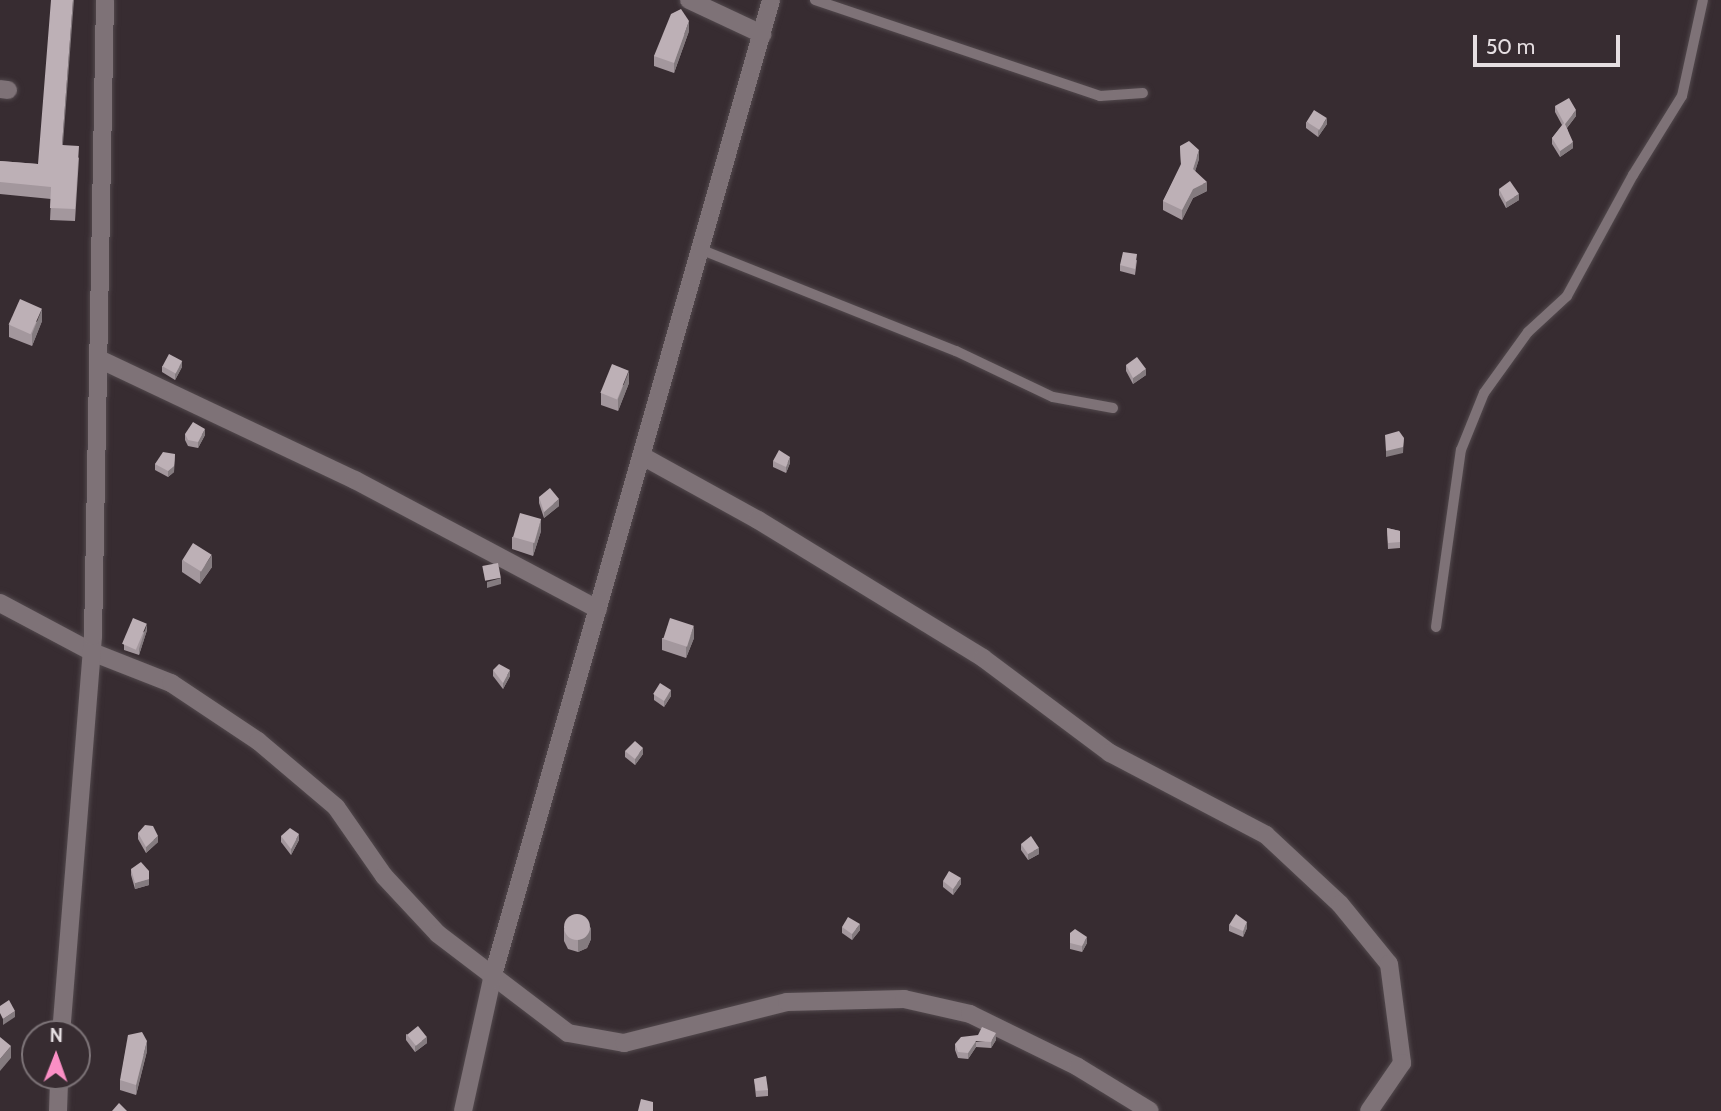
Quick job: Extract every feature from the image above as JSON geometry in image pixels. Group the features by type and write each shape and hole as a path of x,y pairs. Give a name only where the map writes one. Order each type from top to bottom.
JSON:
{"street":[{"path":"62,1020 92,652 105,0"},
{"path":"690,0 762,34"},
{"path":"463,1111 492,979 702,250 771,0"},
{"path":"99,359 355,480 598,609"},
{"path":"642,456 758,520 983,658 1110,754 1266,835 1340,904 1390,964 1402,1063 1369,1111"},
{"path":"0,603 92,652 171,683 258,741 336,807 384,876 438,934 492,979 568,1033 624,1043 787,1002 904,999 970,1014 1079,1067 1150,1111"},
{"path":"58,1111 59,1090"}],"lane":[{"path":"815,0 1100,96 1143,93"},
{"path":"1436,627 1461,450 1484,393 1528,332 1567,296 1633,175 1682,96 1703,0"},
{"path":"702,250 956,351 1053,397 1113,408"}],"building":[{"path":"51,0 73,0 62,145 79,146 75,209 50,208 51,187 0,182 0,161 38,164"},
{"path":"681,9 689,21 674,63 654,56 671,14"},
{"path":"1569,98 1576,110 1565,124 1573,142 1560,151 1552,138 1564,123 1555,106"},
{"path":"1314,110 1327,118 1319,130 1307,122"},
{"path":"1189,141 1199,150 1193,169 1207,182 1193,189 1182,210 1163,201 1181,164 1180,146"},
{"path":"1510,181 1519,194 1506,202 1499,189"},
{"path":"1123,252 1137,254 1135,269 1120,265"},
{"path":"20,299 42,309 31,334 9,325"},
{"path":"169,354 182,361 176,373 162,366"},
{"path":"1137,357 1146,369 1133,378 1126,365"},
{"path":"612,364 629,371 617,399 600,393"},
{"path":"193,422 205,429 198,442 188,440 185,434"},
{"path":"1399,431 1404,438 1403,447 1386,451 1385,435"},
{"path":"779,450 790,457 786,467 773,461"},
{"path":"163,452 175,454 174,466 168,471 155,464"},
{"path":"550,488 559,499 544,512 539,497"},
{"path":"520,513 541,519 534,543 513,537"},
{"path":"1387,528 1400,531 1400,542 1388,543"},
{"path":"193,543 212,555 201,572 182,560"},
{"path":"498,563 501,578 485,581 482,566"},
{"path":"133,618 147,624 136,650 122,644"},
{"path":"670,618 694,626 687,647 663,639"},
{"path":"499,664 510,670 503,683 493,670"},
{"path":"660,683 671,690 664,701 653,694"},
{"path":"635,741 643,748 635,759 625,751"},
{"path":"145,825 153,826 158,836 146,847 138,833"},
{"path":"290,828 299,834 291,849 281,836"},
{"path":"1031,836 1039,848 1028,854 1021,844"},
{"path":"141,862 149,871 149,879 135,883 131,869"},
{"path":"949,871 961,878 953,889 943,881"},
{"path":"577,914 586,918 590,927 586,936 577,940 568,936 564,927 568,918"},
{"path":"1236,914 1247,922 1243,931 1229,925"},
{"path":"848,917 860,924 852,934 842,927"},
{"path":"1075,929 1087,937 1082,946 1070,943 1070,933"},
{"path":"9,1000 15,1011 3,1019 0,1006"},
{"path":"418,1026 427,1037 416,1046 407,1035"},
{"path":"982,1027 996,1033 991,1042 976,1041 968,1053 958,1052 955,1044 961,1037 978,1035"},
{"path":"142,1032 147,1041 136,1085 120,1080 128,1035"},
{"path":"0,1037 11,1046 0,1059"},
{"path":"766,1076 768,1090 756,1091 754,1079"},
{"path":"641,1099 653,1102 653,1111 638,1111"},
{"path":"119,1103 127,1111 112,1111"}]}
